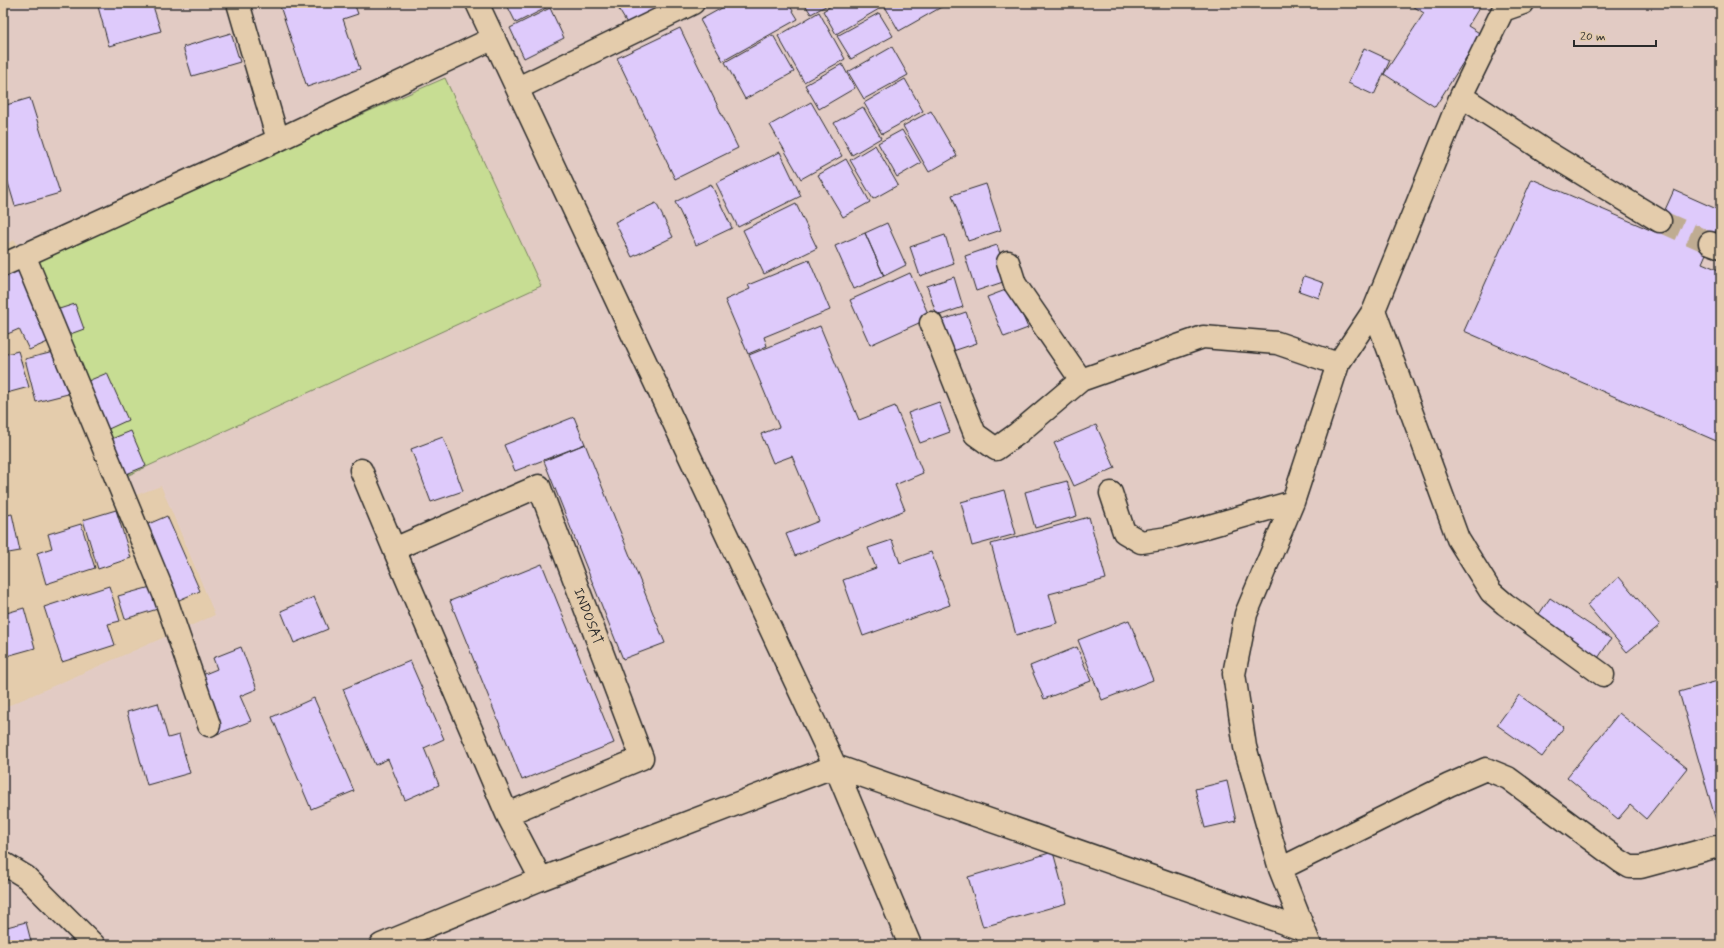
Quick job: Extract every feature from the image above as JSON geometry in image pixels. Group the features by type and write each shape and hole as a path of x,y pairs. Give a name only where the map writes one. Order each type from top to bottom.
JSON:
{"street":[{"path":"238,3 278,140"},
{"path":"477,3 835,766 910,945"},
{"path":"518,88 693,3"},
{"path":"1307,937 1280,869 1245,747 1234,674 1246,614 1292,502 1338,364 1374,310 1461,96 1509,5"},
{"path":"3,265 278,140 494,38"},
{"path":"1461,96 1545,151 1660,221"},
{"path":"24,255 164,594 209,725"},
{"path":"1008,262 1014,284 1081,380"},
{"path":"1374,310 1458,539 1491,592 1505,604 1603,675"},
{"path":"932,323 975,434 996,449 1017,434 1081,380 1203,337 1277,343 1338,364"},
{"path":"362,470 507,814 541,879"},
{"name":"INDOSAT","path":"394,549 539,486 642,758 507,814"},
{"path":"1111,494 1124,532 1141,542 1168,538 1292,502"},
{"path":"381,945 541,879 835,766 1307,937"},
{"path":"1280,869 1449,785 1486,770 1508,778 1630,867 1641,867 1715,847"},
{"path":"3,863 26,877 94,945"}],"shaded area":[{"path":"3,3 1721,3 1721,945 3,945 3,708 215,615 161,486 125,499 15,240 3,245"}],"green space":[{"path":"445,78 541,286 120,479 28,260"}],"building":[{"path":"97,3 152,3 161,31 109,46"},
{"path":"279,3 354,3 358,14 343,19 360,69 307,87"},
{"path":"506,3 546,3 548,7 516,23"},
{"path":"615,3 666,3 628,25"},
{"path":"731,3 788,3 798,19 723,61 700,20"},
{"path":"804,3 831,3 811,14"},
{"path":"836,3 876,3 879,9 836,34 823,11"},
{"path":"883,3 944,3 945,5 899,31"},
{"path":"1408,3 1482,3 1468,26 1481,34 1435,107 1384,74 1424,13"},
{"path":"550,8 564,38 524,58 510,28"},
{"path":"819,12 845,59 804,82 778,36"},
{"path":"879,13 893,36 851,59 837,36"},
{"path":"680,28 738,148 675,179 617,58"},
{"path":"231,33 240,62 192,76 183,47"},
{"path":"773,35 794,72 745,99 725,62"},
{"path":"892,47 908,75 864,99 848,72"},
{"path":"1364,48 1390,60 1374,95 1348,83"},
{"path":"842,64 855,88 819,109 805,85"},
{"path":"905,79 923,111 882,134 864,103"},
{"path":"30,98 60,193 15,206 3,166 3,106"},
{"path":"811,102 842,156 801,179 770,125"},
{"path":"863,107 881,138 852,155 834,123"},
{"path":"931,111 957,156 929,172 903,126"},
{"path":"902,130 921,163 897,177 878,143"},
{"path":"875,145 898,185 873,199 850,160"},
{"path":"780,152 801,196 738,227 716,183"},
{"path":"846,159 870,202 843,217 818,175"},
{"path":"1532,179 1655,232 1674,190 1721,211 1721,219 1702,263 1721,271 1721,443 1464,331"},
{"path":"711,184 732,228 696,245 675,202"},
{"path":"986,184 1001,230 968,241 952,195"},
{"path":"656,203 673,237 632,257 615,222"},
{"path":"796,204 817,248 764,274 743,230"},
{"path":"887,223 906,265 884,276 865,233"},
{"path":"865,233 884,276 854,289 835,246"},
{"path":"945,235 954,264 920,276 910,247"},
{"path":"997,245 1009,280 976,291 965,256"},
{"path":"809,260 830,310 764,337 767,346 748,354 725,300 750,289 748,285"},
{"path":"25,267 57,338 29,350 19,329 3,336 3,277"},
{"path":"910,273 930,318 870,345 850,300"},
{"path":"1304,276 1324,283 1319,298 1299,291"},
{"path":"954,277 963,307 937,316 927,286"},
{"path":"1011,288 1028,328 1004,337 987,297"},
{"path":"75,304 84,329 62,337 53,311"},
{"path":"966,312 977,343 950,352 940,321"},
{"path":"820,326 859,420 895,406 923,473 895,485 905,510 795,556 786,534 819,521 792,456 773,463 761,434 779,427 749,355"},
{"path":"18,351 29,387 3,394 3,355"},
{"path":"58,351 68,394 36,402 25,359"},
{"path":"107,373 128,420 102,432 81,384"},
{"path":"939,402 950,432 920,443 908,413"},
{"path":"574,417 585,444 515,471 504,445"},
{"path":"1096,425 1115,468 1074,486 1054,443"},
{"path":"131,431 146,466 124,475 109,440"},
{"path":"443,437 463,491 431,502 411,449"},
{"path":"585,444 665,643 623,659 544,461"},
{"path":"1067,481 1077,516 1035,528 1025,492"},
{"path":"1004,490 1016,534 972,546 961,502"},
{"path":"116,510 131,558 98,569 83,520"},
{"path":"12,514 20,551 3,554 3,516"},
{"path":"167,516 200,591 172,603 139,528"},
{"path":"1089,517 1106,579 1049,594 1057,623 1016,635 991,544"},
{"path":"81,524 95,568 46,584 37,553 52,548 48,534"},
{"path":"892,540 900,563 931,552 950,605 863,636 843,580 876,568 868,548"},
{"path":"542,564 614,743 522,780 450,601"},
{"path":"1619,577 1660,625 1627,652 1587,605"},
{"path":"158,585 164,607 125,619 118,596"},
{"path":"109,586 120,621 108,624 115,645 62,662 44,607"},
{"path":"314,597 328,629 294,643 281,611"},
{"path":"1550,598 1611,639 1596,661 1535,620"},
{"path":"24,608 35,648 3,657 3,614"},
{"path":"1129,620 1153,680 1102,700 1078,640"},
{"path":"241,647 257,689 240,696 251,721 217,734 195,678 217,669 213,658"},
{"path":"1077,647 1091,681 1044,699 1030,666"},
{"path":"410,661 444,739 424,748 439,785 405,800 388,759 375,765 343,689"},
{"path":"1721,680 1721,838 1679,692"},
{"path":"1519,695 1564,727 1542,757 1497,725"},
{"path":"314,698 354,791 311,809 272,717"},
{"path":"158,703 168,738 179,735 190,773 147,785 127,712"},
{"path":"1619,713 1687,768 1646,819 1630,805 1618,819 1567,777"},
{"path":"1227,781 1236,821 1205,828 1195,789"},
{"path":"1053,852 1067,903 983,927 968,877"},
{"path":"26,922 32,945 7,945 3,928"}],"tunnel":[{"path":"1660,221 1710,243"}]}
